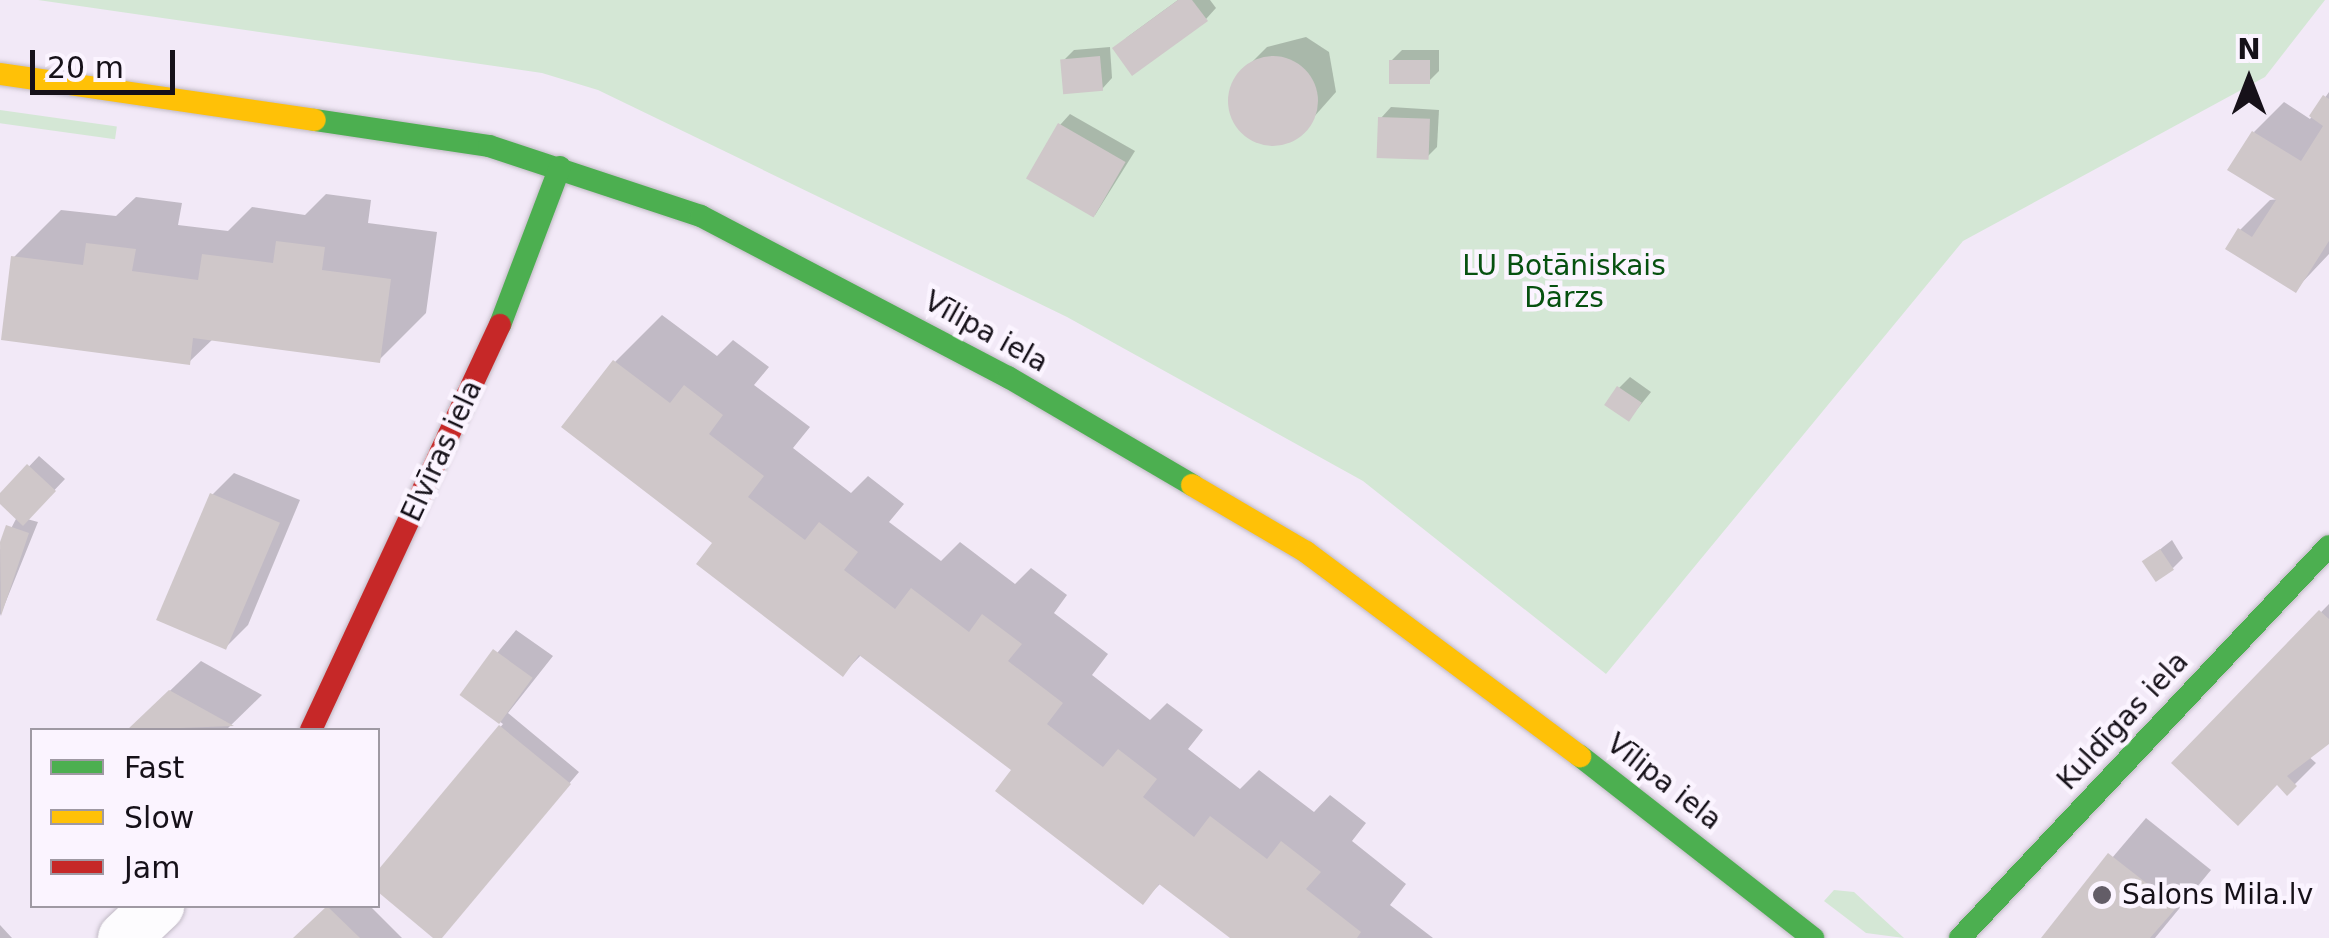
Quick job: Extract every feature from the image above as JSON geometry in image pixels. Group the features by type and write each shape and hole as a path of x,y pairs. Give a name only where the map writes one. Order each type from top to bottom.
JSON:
{"street":[{"name":"Vīlipa iela","path":"0,74 489,146 701,216 1008,377 1306,552 1488,683 1813,938"},
{"name":"Elvīras iela","path":"312,728 518,286 560,167"},
{"name":"Kuldīgas iela","path":"1960,938 2329,546"},
{"path":"124,938 156,908"}],"green space":[{"name":"LU Botāniskais Dārzs","path":"38,0 2325,0 2265,77 1963,241 1606,674 1363,481 1067,317 598,90 542,73"},
{"path":"0,110 117,126 115,139 0,123"},
{"path":"1834,890 1854,892 1904,938 1866,933 1824,901"}],"building":[{"path":"1178,0 1192,0 1208,21 1132,76 1112,48"},
{"path":"1100,56 1103,91 1063,94 1060,59"},
{"path":"1273,56 1298,64 1310,76 1318,101 1310,126 1298,138 1273,146 1248,138 1236,126 1228,101 1236,76 1248,64"},
{"path":"1389,60 1430,60 1430,84 1389,84"},
{"path":"2323,95 2329,99 2329,241 2296,293 2225,249 2238,228 2252,237 2276,200 2227,170 2252,131 2301,161 2323,126 2309,116"},
{"path":"1378,117 1430,119 1429,160 1377,158"},
{"path":"1058,123 1126,162 1094,217 1026,178"},
{"path":"276,241 325,247 322,270 391,279 380,363 193,338 190,365 1,340 11,256 83,265 86,243 136,249 132,271 198,280 202,254 273,263"},
{"path":"613,360 670,403 684,385 723,415 709,434 764,476 748,497 805,540 819,522 858,552 844,570 895,609 911,588 969,632 982,614 1022,644 1008,661 1063,703 1047,724 1103,767 1118,749 1157,779 1143,797 1194,837 1210,816 1267,859 1281,841 1321,872 1306,889 1361,932 1357,938 1230,938 1159,884 1143,905 995,791 1011,770 859,655 843,677 696,564 712,543 561,427"},
{"path":"1617,386 1642,403 1629,422 1604,405"},
{"path":"27,464 56,491 23,526 0,504 0,493"},
{"path":"210,493 280,523 226,650 156,620"},
{"path":"6,525 29,533 1,616 0,542"},
{"path":"2160,549 2174,570 2156,582 2142,561"},
{"path":"2319,610 2329,619 2329,744 2287,776 2297,786 2287,796 2277,785 2238,826 2171,763"},
{"path":"493,649 533,678 499,724 459,695"},
{"path":"169,690 234,726 180,728 129,728"},
{"path":"499,725 571,784 442,938 433,938 380,894 380,868"},
{"path":"2108,853 2177,907 2150,938 2041,938"},
{"path":"329,908 360,938 293,938"}],"traffic: fast":[{"path":"315,120 489,146 701,216 1008,377 1192,485"},
{"path":"500,325 560,167"},
{"path":"1960,938 2329,546"},
{"path":"1580,756 1813,938"}],"traffic: slow":[{"path":"0,74 315,120"},
{"path":"1192,485 1306,552 1580,756"}],"traffic: jam":[{"path":"312,728 500,325"}],"place":[{"name":"Salons Mila.lv","path":"2102,895"}]}
